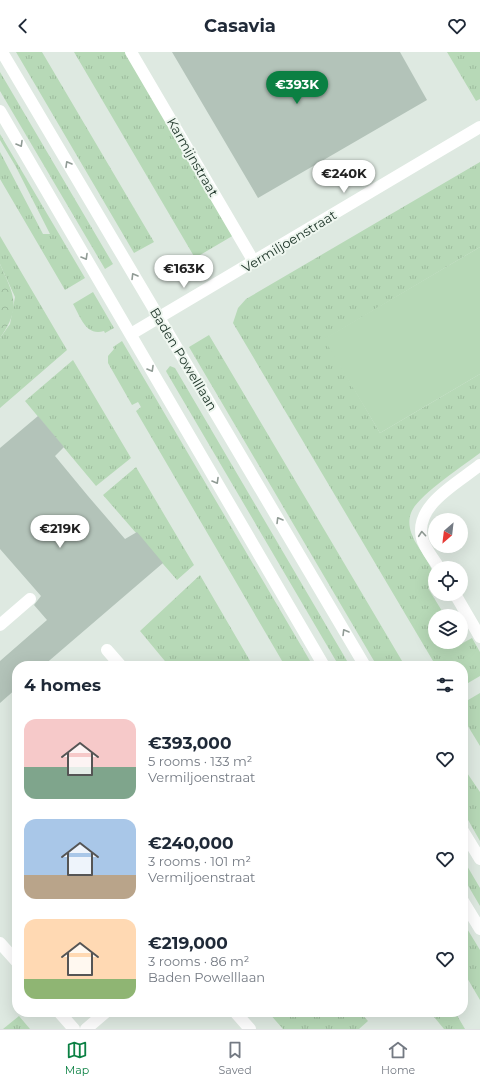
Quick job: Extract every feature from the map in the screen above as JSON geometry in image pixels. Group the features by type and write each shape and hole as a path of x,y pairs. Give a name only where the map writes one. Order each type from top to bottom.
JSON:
{"street":[{"name":"Baden Powelllaan","path":"2,52 362,661"},
{"name":"Karmijnstraat","path":"131,52 254,262"},
{"path":"0,111 321,661"},
{"name":"Vermiljoenstraat","path":"130,334 480,127"},
{"path":"435,561 422,539 422,518 432,503 480,465"},
{"path":"0,625 30,599"},
{"path":"459,601 480,637"},
{"path":"107,650 117,661"},
{"path":"468,839 480,859"},
{"path":"468,909 480,929"},
{"path":"0,943 12,956"},
{"path":"64,1017 74,1029"},
{"path":"86,1029 100,1017"},
{"path":"239,1017 250,1029"}],"green space":[{"path":"16,52 42,52 154,242 134,253"},
{"path":"74,52 127,52 234,235 195,258"},
{"path":"447,52 480,52 480,99 476,101"},
{"path":"0,72 113,264 105,269 0,91"},
{"path":"0,134 85,278 65,290 0,179 0,152 43,234 50,234 16,167 0,140"},
{"path":"480,162 480,247 325,339 380,433 480,374 480,453 422,498 411,513 409,521 410,529 416,543 428,562 428,601 436,601 441,609 428,609 428,649 468,649 468,640 472,638 480,652 480,676 468,683 468,661 433,661 233,323 238,308 246,299"},
{"path":"0,236 67,350 0,408 0,338 10,324 15,297 0,264"},
{"path":"480,247 480,374 380,433 324,339"},
{"path":"0,264 14,301 11,318 0,338"},
{"path":"93,292 114,328 105,333 104,331 98,332 88,328 84,324 73,304"},
{"path":"209,335 402,661 374,661 189,347"},
{"path":"122,341 310,661 282,661 136,411 141,407 138,402 132,405 108,363 108,356 114,349 113,347"},
{"path":"73,360 131,458 96,486 25,401"},
{"path":"170,366 175,368 347,661 336,661 166,371"},
{"path":"136,467 194,565 177,580 103,495"},
{"path":"200,575 250,661 165,661 140,631"},
{"path":"480,693 480,746 468,726 468,700"},
{"path":"468,774 480,792 480,841 468,820"},
{"path":"468,868 480,888 480,906 468,886"},
{"path":"468,930 480,950 480,1000 468,980"},
{"path":"18,1017 20,1017 30,1029 3,1029"},
{"path":"272,1017 364,1017 368,1021 359,1029 283,1029"},
{"path":"434,1017 458,1017 465,1029 444,1029"}],"building":[{"path":"172,52 400,52 427,100 258,198"},
{"path":"38,416 64,447 55,456 88,496 125,539 137,532 163,563 49,661 12,661 12,692 0,703 0,661 47,620 34,605 41,596 0,549 0,448"}]}
